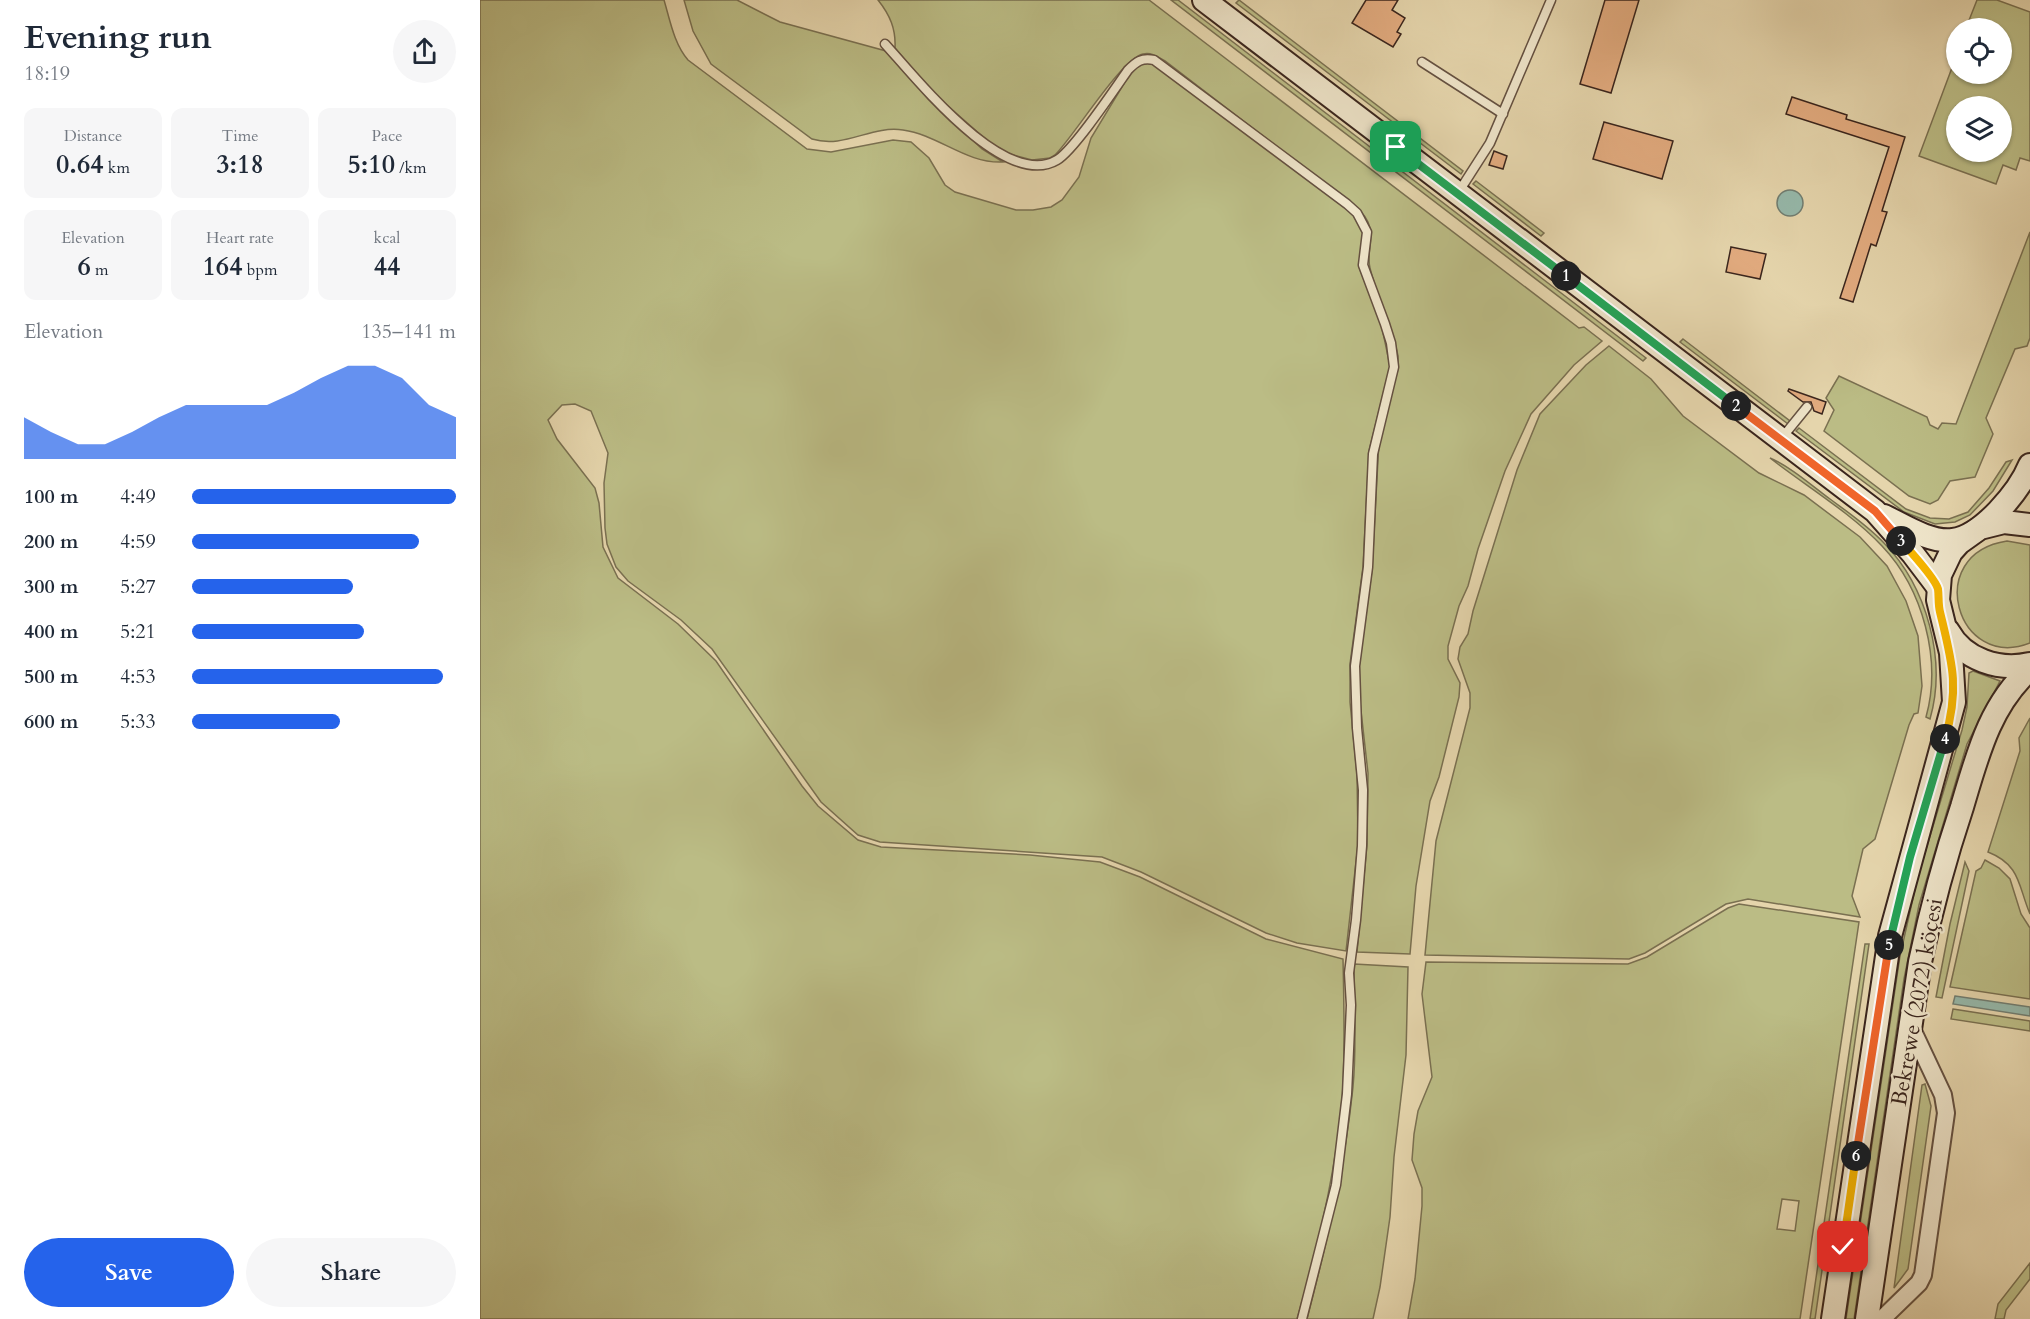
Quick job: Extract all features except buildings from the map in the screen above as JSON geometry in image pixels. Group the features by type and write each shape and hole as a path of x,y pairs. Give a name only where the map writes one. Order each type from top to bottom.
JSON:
{"main road":[{"path":"1204,0 1875,511 1913,554 1938,587"},
{"name":"Bekrewe (2072) köçesi","path":"1833,1319 1890,936 1899,897 1942,753 1954,702 1953,664 1940,612 1938,587 1940,575 1951,552 1959,543 1980,528 2006,501 2030,465"},
{"path":"1875,511 1935,538 1953,540 1980,528"},
{"name":"Bekrewe (2072) köçesi","path":"1980,528 2004,522 2030,525"},
{"name":"Bekrewe (2072) köçesi","path":"1944,624 1958,645 1979,660 2003,666 2030,664"},
{"name":"Bekrewe (2072) köçesi","path":"1867,1319 1920,962 1930,914 1977,758 1996,711 2006,695 2030,669"}],"street":[{"path":"1882,1319 1919,1283 1923,1275 1946,1113 1943,1095 1911,1027"}],"lane":[{"path":"1457,194 1484,157 1551,0"},
{"path":"885,44 931,94 981,141 997,153 1014,161 1034,166 1049,164 1067,152 1128,70 1142,59 1154,60 1347,204 1365,224 1367,232 1363,265 1393,350 1394,367 1373,454 1368,567 1355,666 1363,790 1360,878 1349,964 1351,1005 1347,1094 1336,1185 1302,1319"},
{"path":"1422,62 1503,114"},
{"path":"1781,440 1807,407"}],"green space":[{"path":"480,0 664,0 676,39 688,60 807,149 831,152 893,140 911,142 929,158 945,185 955,192 1016,210 1051,207 1062,200 1079,177 1091,138 1131,72 1149,63 1157,65 1353,214 1363,232 1359,267 1381,323 1390,366 1369,451 1363,567 1350,664 1350,702 1357,774 1358,844 1346,951 1297,943 1266,933 1141,872 1102,857 880,842 858,835 821,802 712,649 681,620 628,581 616,567 607,544 605,528 604,483 608,453 591,411 575,404 562,405 548,420 557,439 595,488 599,503 603,547 618,578 678,624 716,661 802,786 818,806 858,840 881,847 1030,855 1100,862 1140,877 1266,939 1343,959 1344,1070 1337,1145 1320,1233 1297,1319 480,1319"},
{"path":"684,0 737,0 780,22 886,51 926,96 982,149 1003,162 977,159 929,137 903,130 891,129 836,141 812,139 711,64 693,31"},
{"path":"878,0 1149,0 1579,328 1584,327 1602,341 1574,365 1531,414 1505,471 1478,549 1468,586 1459,606 1448,646 1448,659 1460,683 1459,697 1439,777 1430,801 1416,886 1410,954 1357,952 1367,844 1368,773 1360,702 1359,667 1372,570 1379,441 1398,369 1395,345 1370,268 1371,233 1366,219 1355,206 1155,55 1143,54 1123,69 1055,155 1050,158 1032,160 1009,154 990,143 932,92 895,48 891,22"},
{"path":"1171,0 1178,0 1646,358 1643,361"},
{"path":"1239,0 1463,171 1461,174 1236,3"},
{"path":"1977,0 1997,0 2030,12 2030,161 2020,158 2016,170 2003,165 1996,184 1919,156 1946,84 2012,84 2012,18 1970,18"},
{"path":"1476,181 1544,233 1541,236 1473,184"},
{"path":"2030,232 2030,338 2027,346 2015,349 1986,418 1993,434 1975,477 1950,481 1938,500 1930,504 1909,496 1824,431 1834,410 1826,398 1839,376 1927,417 1930,425 1938,429 1942,423 1956,424"},
{"path":"1683,339 1790,421 1788,424 1680,342"},
{"path":"1609,346 1651,379 1683,416 1759,473 1804,495 1860,537 1887,566 1906,601 1918,636 1922,686 1918,713 1914,714 1909,725 1875,839 1863,849 1852,896 1860,917 1748,899 1726,904 1645,953 1629,959 1425,955 1436,841 1470,708 1470,693 1458,659 1460,647 1468,634 1517,470 1540,414 1586,365"},
{"path":"1799,428 1906,509 1930,518 1949,519 1968,512 1989,488 2006,462 2012,460 1993,491 1970,515 1955,522 1935,524 1904,512 1796,431"},
{"path":"1770,458 1786,466 1871,531 1899,561 1912,581 1930,625 1934,649 1935,696 1930,719 1926,717 1932,672 1925,626 1918,604 1896,563 1870,534"},
{"path":"2007,541 2030,545 2030,643 2005,647 1984,641 1968,627 1959,608 1958,587 1964,566 1981,550"},
{"path":"1973,671 2000,681 1967,744 1919,905 1904,979 1854,1319 1846,1319 1900,956 1918,876 1962,730 1967,707 1969,673"},
{"path":"2030,718 2030,914 2013,870 1999,857 1988,852 2020,751 2019,738"},
{"path":"1985,860 1999,868 2010,879 2021,914 2030,928 2030,999 1950,987 1976,871 1981,868"},
{"path":"1965,862 1969,871 1942,998 1936,997 1950,924"},
{"path":"1739,904 1859,922 1800,1319 1408,1319 1415,1279 1422,1206 1422,1188 1412,1160 1414,1134 1418,1111 1432,1077 1422,994 1426,962 1628,964 1647,957 1728,908","holes":["1782,1199 1799,1201 1795,1231 1777,1229"]},
{"path":"1865,944 1869,944 1815,1319 1810,1319"},
{"path":"1354,964 1408,967 1406,1055 1394,1157 1390,1217 1373,1319 1307,1319 1335,1204 1350,1116 1355,1056"},
{"path":"1953,1009 2030,1021 2030,1031 1951,1019"},
{"path":"1925,1084 1931,1106 1908,1269 1894,1288 1922,1085"},
{"path":"2030,1263 2030,1279 2006,1310 2004,1319 1995,1319 1998,1304"}],"shaded area":[{"path":"1790,190 1799,194 1803,203 1799,212 1790,216 1781,212 1777,203 1781,194"},
{"path":"1955,996 2030,1007 2030,1016 1953,1004"}],"route":[{"path":"1396,147 1875,511 1913,554 1938,587 1940,612 1954,674 1954,702 1942,753 1910,857 1890,936 1843,1247"}]}
